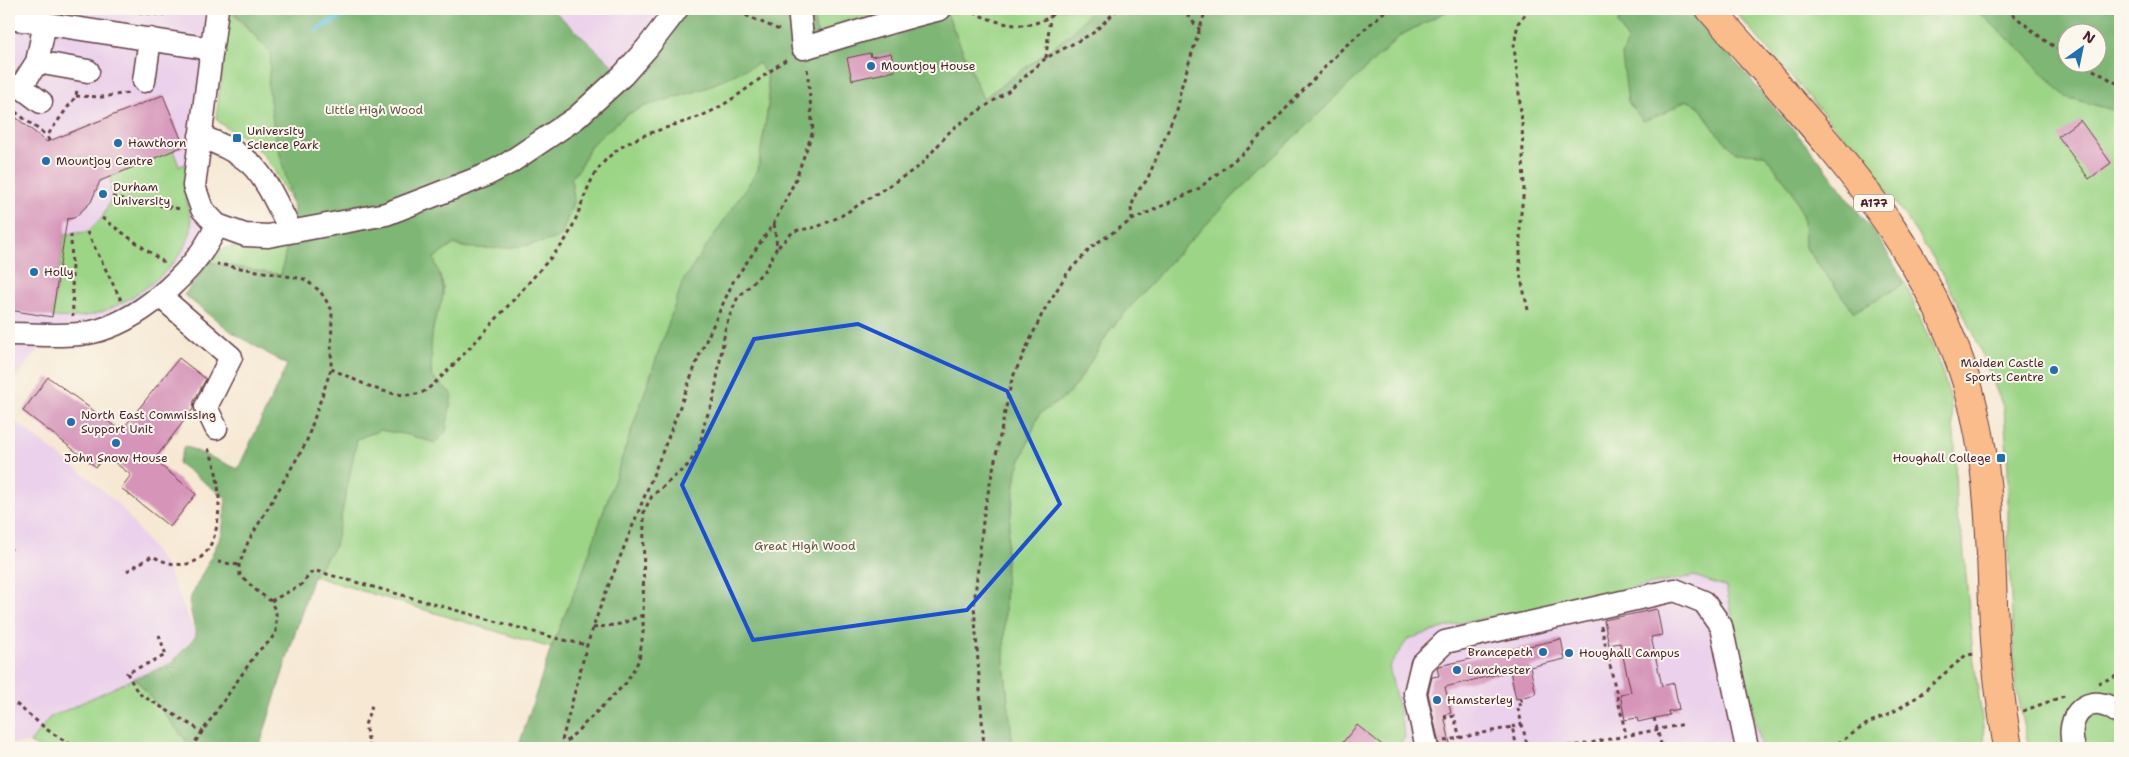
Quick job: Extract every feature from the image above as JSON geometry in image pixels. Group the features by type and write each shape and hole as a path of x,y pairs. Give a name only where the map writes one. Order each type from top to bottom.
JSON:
{"main road":[{"name":"A177","path":"1710,9 1873,201 1922,274 1947,325 1967,383 1979,432 1987,481 1996,653 2008,748"}],"lane":[{"path":"217,9 194,186 202,209 217,225 245,235 268,236 386,214 484,176 509,163 576,118 647,48 676,9"},
{"path":"799,9 802,43 851,35 881,23 940,9"},
{"path":"9,18 212,49"},
{"path":"41,102 15,82 37,62 45,23"},
{"path":"144,81 150,39"},
{"path":"37,62 84,70"},
{"path":"200,136 224,147 251,164 267,186 291,232"},
{"path":"9,334 100,331 130,316 160,296 188,268 209,242 217,225"},
{"path":"160,296 232,357 206,407 216,428"},
{"path":"1427,746 1415,693 1422,664 1445,642 1674,590 1704,602 1721,626 1747,748"},
{"path":"2074,748 2071,734 2073,721 2080,711 2090,704 2100,704 2111,706 2120,714"}],"path":[{"path":"115,9 163,15 165,9"},
{"path":"731,9 802,43"},
{"path":"966,9 1003,25 1026,25 1050,17 1059,9"},
{"path":"561,748 626,683 638,660 643,632 644,511 652,496 688,465 699,449 705,420 713,402 726,325 737,299 767,268 777,248 794,231 817,227 841,216 920,166 952,129 1011,89 1046,58 1093,34 1118,9"},
{"path":"1182,9 1200,30"},
{"path":"1132,220 1131,208 1136,193 1151,173 1175,114 1181,88 1206,9"},
{"path":"984,748 974,605 984,512 1012,379 1043,312 1068,272 1095,244 1132,220 1198,189 1248,150 1342,49 1384,12 1392,9"},
{"path":"1528,310 1520,274 1524,170 1522,122 1514,46 1518,23 1530,9"},
{"path":"2006,9 2056,48"},
{"path":"1046,58 1050,17"},
{"path":"331,369 397,395 422,393 446,372 562,245 572,231 591,180 613,152 632,140 712,111 734,97 802,43"},
{"path":"561,748 593,628 717,313 734,282 774,223 795,181 813,131 810,94 802,43"},
{"path":"47,136 76,96 84,70"},
{"path":"2097,72 2120,85"},
{"path":"76,96 102,97 138,92 144,81"},
{"path":"9,107 47,136 48,141"},
{"path":"112,197 188,210 202,209"},
{"path":"102,218 188,268 304,279 320,291 332,310 331,369 306,443 248,542 239,565 240,575 271,601 276,614 276,632 269,642 258,651 192,748"},
{"path":"774,223 777,248"},
{"path":"87,232 130,316"},
{"path":"71,234 73,318 76,333"},
{"path":"127,571 152,556 188,564 202,560 216,534 219,515 216,469 207,444 216,428"},
{"path":"640,506 644,511"},
{"path":"9,551 12,547"},
{"path":"218,562 239,565"},
{"path":"271,601 301,585 311,573 316,571 559,639 587,645"},
{"path":"1597,607 1626,735"},
{"path":"593,628 620,624 643,615"},
{"path":"158,635 166,655 127,673 138,693 203,732"},
{"path":"1831,748 1870,722 1890,714 1917,697 1966,654 1996,653"},
{"path":"2094,685 2120,675"},
{"path":"2003,716 2021,712 2076,692"},
{"path":"1520,698 1523,704 1516,705 1528,748"},
{"path":"16,704 50,731 76,748"},
{"path":"370,748 365,725 372,705"},
{"path":"1445,714 1446,718 1454,716 1460,738"},
{"path":"1654,718 1662,748"},
{"path":"1427,746 1522,724"},
{"path":"1544,748 1580,745 1685,724"},
{"path":"1512,727 1517,747"}],"highlighted area":[{"path":"858,324 1007,391 1060,504 967,610 753,640 682,485 754,339"}],"shaded area":[{"name":"Durham University","path":"9,9 217,9 194,186 217,225 130,316 50,334 9,386"},
{"path":"552,9 677,9 623,75"},
{"path":"9,417 89,478 122,508 166,566 196,636 171,664 135,678 49,718 30,743 9,744"},
{"name":"Houghall Campus","path":"1694,576 1726,586 1761,748 1297,748 1389,667 1408,639 1457,624"}],"green space":[{"path":"229,9 271,53 272,113 279,151 295,209 264,155 249,141 216,119"},
{"name":"Great High Wood","path":"231,9 552,9 623,75 677,9 813,9 815,28 822,42 945,9 983,99 1071,34 1093,9 1451,9 1401,35 1250,179 1166,266 1110,330 1078,382 1065,397 1039,414 1017,470 1006,551 1004,663 1013,748 518,748 551,648 583,571 683,281 758,170 769,100 767,76 759,63 703,89 642,107 626,115 591,145 579,169 571,178 574,200 561,236 538,243 508,248 477,248 454,244 434,258 443,294 432,335 431,376 452,394 446,432 435,443 409,435 380,430 357,439 335,546 313,576 259,748 192,748 135,678 171,664 196,636 189,601 222,534 226,498 178,463 185,446 238,469 287,365 232,332 184,295 209,262 281,275 294,209 274,131 268,85 271,53"},
{"path":"813,9 874,9 877,20 822,43 815,28"},
{"path":"945,9 1093,9 1071,34 983,99"},
{"path":"1451,9 1622,9 1618,24 1628,40 1622,56 1663,114 1686,100 1699,106 1716,132 1736,152 1764,154 1792,190 1804,220 1805,247 1854,312 1905,283 1939,362 1950,397 1955,444 1956,514 1963,543 1973,654 1986,748 1761,748 1726,587 1694,576 1457,624 1408,639 1389,667 1405,737 1397,748 1013,748 1004,663 1006,551 1017,470 1039,414 1065,397 1078,382 1110,330 1166,266 1250,179 1401,35"},
{"path":"1622,9 1690,9 1816,156 1881,242 1905,283 1854,312 1805,246 1804,220 1792,190 1764,154 1736,153 1716,132 1699,106 1686,100 1663,114 1643,121 1628,102 1622,56 1628,40 1618,24"},
{"name":"Maiden Castle Sports Centre","path":"1733,9 1975,9 2022,51 2066,97 2120,112 2120,748 2029,748 2016,687 2008,545 2008,470 2004,409 1973,332 1935,261 1903,213 1858,154"},
{"path":"1975,9 2120,9 2120,112 2066,97 2022,51"},
{"path":"759,63 767,76 769,100 758,170 683,282 583,571 551,648 313,576 335,546 357,439 380,430 409,435 435,443 452,394 431,376 432,335 443,294 434,258 454,244 465,248 494,247 574,200 571,178 579,169 591,145 626,115 642,107 703,89"},
{"path":"173,150 179,166 187,164 186,195 191,225 187,242 179,255 156,280 114,307 83,316 52,317 65,234 87,232 102,218 112,197 110,176"},
{"path":"288,243 281,275 209,262 223,249 244,244"},
{"path":"135,678 192,748 40,748 30,743 49,718"}],"building":[{"name":"Mountjoy House","path":"870,53 871,57 891,53 895,71 852,80 847,58"},
{"path":"163,95 184,146 100,181 91,202 74,218 67,219 52,317 9,310 9,225 15,183 9,178 9,112 47,142"},
{"path":"2080,120 2111,163 2089,179 2058,136"},
{"name":"John Snow House","path":"179,358 206,379 194,401 193,409 154,460 196,494 170,527 121,488 131,475 105,455 96,467 23,411 48,377 121,431"},
{"path":"1657,609 1662,635 1651,637 1662,686 1674,683 1679,709 1668,711 1669,715 1638,722 1637,718 1625,720 1620,694 1631,692 1620,643 1609,645 1604,620"},
{"path":"1561,639 1565,659 1530,667 1536,694 1516,699 1510,671 1445,687 1451,713 1444,715 1451,748 1440,748 1428,693 1432,677 1439,676 1437,668 1439,666"},
{"path":"1357,725 1386,748 1338,748"}],"waterway":[{"path":"317,30 354,9"}],"place":[{"name":"Mountjoy House","path":"871,66"},
{"name":"University Science Park","path":"237,138"},
{"name":"Hawthorn","path":"118,143"},
{"name":"Mountjoy Centre","path":"46,161"},
{"name":"Durham University","path":"103,194"},
{"name":"Holly","path":"34,272"},
{"name":"Maiden Castle Sports Centre","path":"2054,370"},
{"name":"North East Commissing Support Unit","path":"71,422"},
{"name":"John Snow House","path":"116,443"},
{"name":"Houghall College","path":"2001,458"},
{"name":"Brancepeth","path":"1543,652"},
{"name":"Houghall Campus","path":"1569,653"},
{"name":"Lanchester","path":"1457,670"},
{"name":"Hamsterley","path":"1437,700"}],"park label":[{"name":"Little High Wood","path":"374,110"}]}
